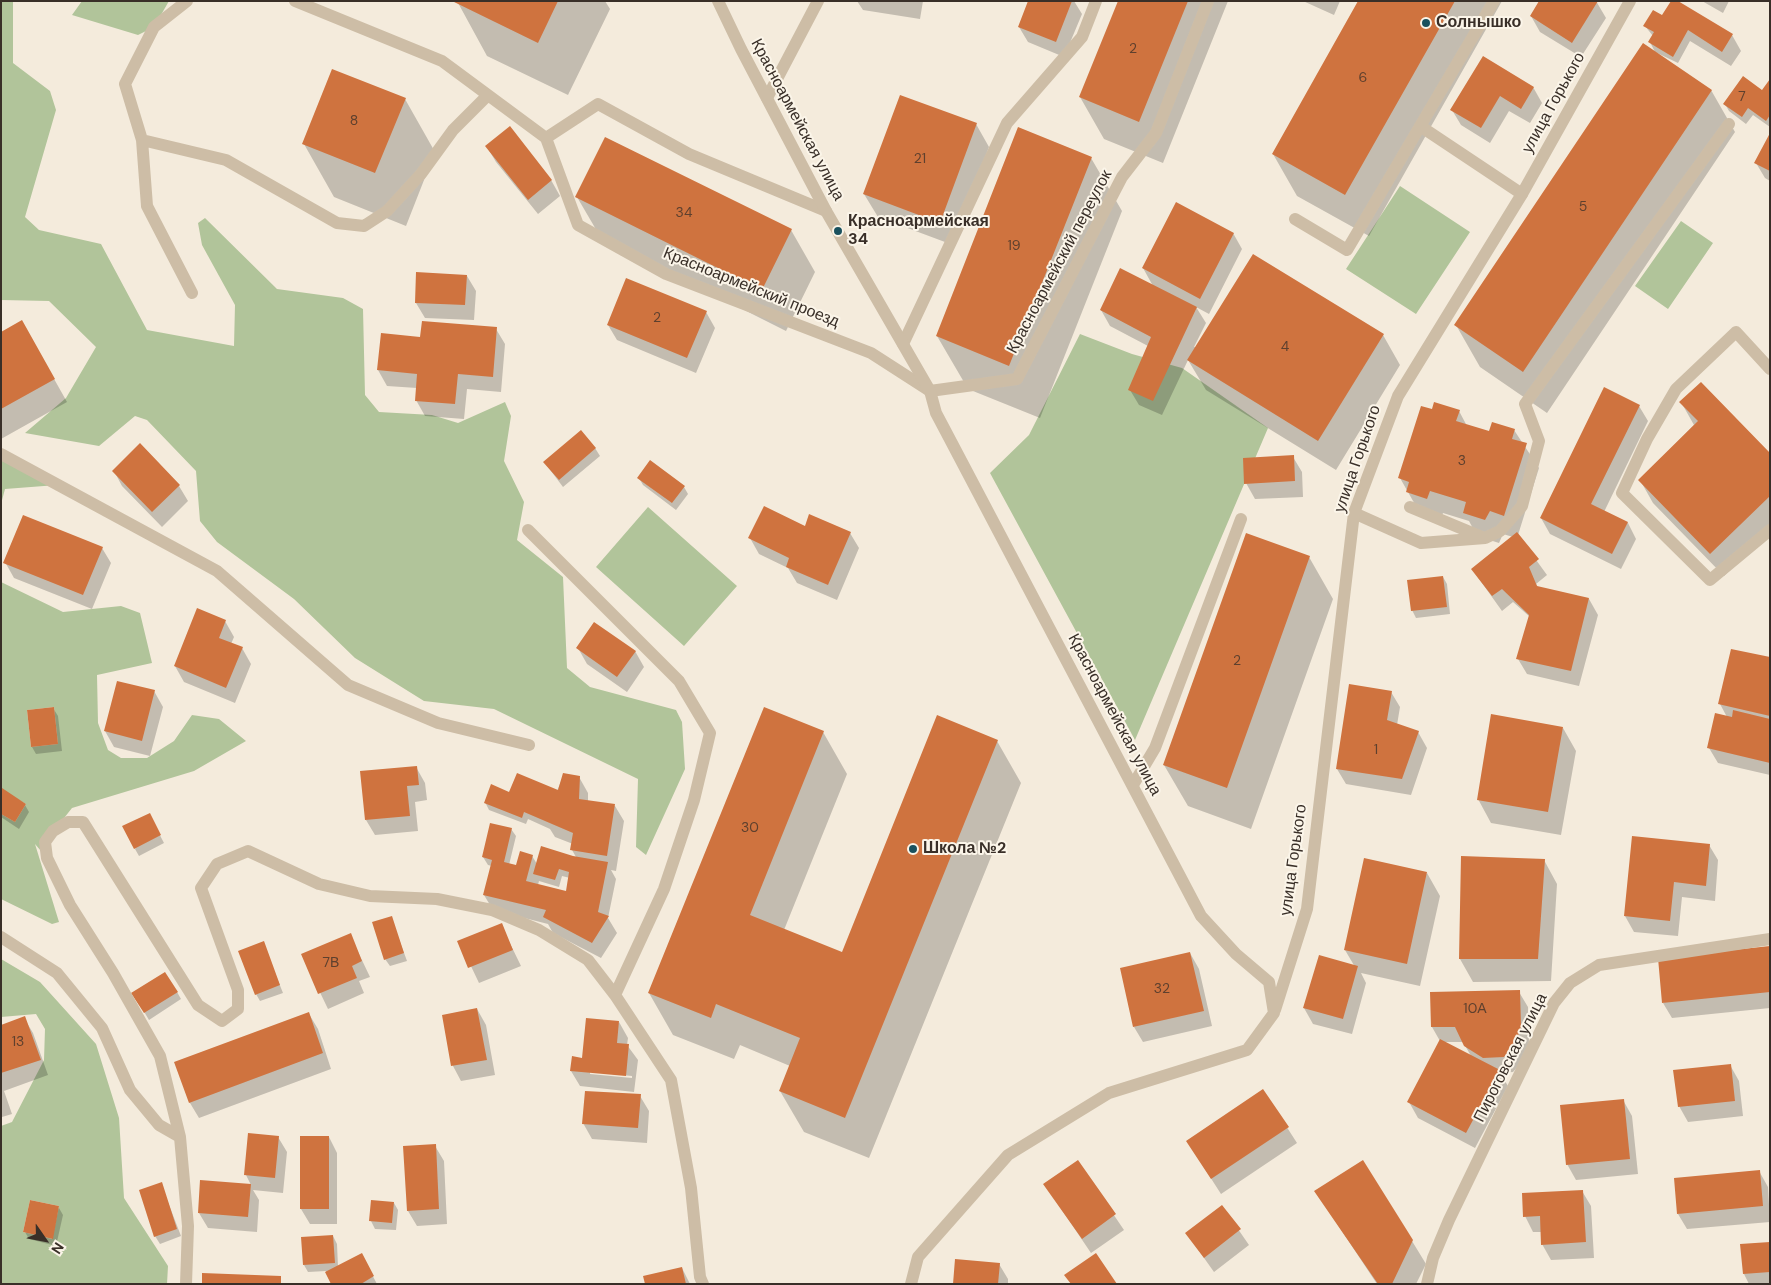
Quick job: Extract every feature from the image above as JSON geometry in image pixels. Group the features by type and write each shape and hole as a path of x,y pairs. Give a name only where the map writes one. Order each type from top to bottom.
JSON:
{"street":[{"path":"187,1 154,27 125,84 142,140 147,206 192,293"},
{"path":"295,1 442,61 546,138 598,104 688,154 826,211"},
{"name":"Красноармейская улица","path":"718,1 826,211 930,391 936,413 1201,916 1236,954 1270,982 1274,1013"},
{"path":"767,98 818,1"},
{"path":"903,344 1006,123 1082,37 1096,1"},
{"name":"Красноармейский переулок","path":"930,391 1017,379 1122,177 1156,133 1208,1"},
{"path":"1296,219 1347,250 1494,1"},
{"name":"улица Горького","path":"1274,1013 1306,909 1354,513 1398,396 1522,194 1630,1"},
{"path":"142,140 226,160 337,223 364,226 387,211 420,174 453,130 488,95"},
{"path":"1354,513 1421,543 1484,538 1500,531 1522,506 1539,441 1525,404 1729,124"},
{"path":"1420,126 1522,194"},
{"name":"Красноармейский проезд","path":"546,138 578,225 666,274 871,353 930,391"},
{"path":"1770,370 1736,332 1676,389 1647,439 1622,493 1710,580 1770,530"},
{"path":"1,454 217,571 348,685 438,723 529,745"},
{"path":"1410,507 1484,538"},
{"path":"1133,785 1155,748 1241,520"},
{"path":"528,530 679,681 710,733 694,800 664,889 615,995"},
{"path":"186,1284 188,1226 180,1136 160,1056 114,973 70,905 47,858 45,842 54,830 68,822 83,822 198,1005 222,1021 238,1009 238,990 202,888 218,864 248,852 319,884 370,896 437,899 492,910 539,930 588,960 615,995 671,1080 690,1188 700,1277 703,1284"},
{"path":"1,937 57,972 102,1028 130,1090 159,1125 180,1136"},
{"name":"Пироговская улица","path":"1427,1284 1433,1258 1449,1220 1554,1003 1570,983 1599,965 1770,939"},
{"path":"911,1284 918,1257 1008,1154 1109,1093 1247,1050 1274,1013"}],"green space":[{"path":"1,1 13,1 13,63 50,91 56,110 25,217 39,230 101,244 147,330 234,346 235,305 202,245 198,223 205,218 277,289 343,298 363,309 365,395 379,412 432,415 458,423 505,402 511,416 504,461 524,502 517,540 563,577 567,668 590,687 676,710 682,722 685,769 646,855 636,847 638,779 494,709 424,701 355,658 294,599 217,542 200,521 196,471 147,420 135,416 99,446 25,433 66,398 96,347 49,301 1,300"},
{"path":"82,1 169,1 154,27 138,35 72,15"},
{"path":"1400,186 1470,232 1416,314 1346,269"},
{"path":"1681,221 1713,243 1668,309 1635,286"},
{"path":"1080,334 1132,354 1182,368 1268,428 1135,740 990,473 1029,435"},
{"path":"1,459 57,485 5,489 1,504"},
{"path":"648,507 737,586 684,646 596,567"},
{"path":"1,582 63,612 121,606 140,613 152,663 97,675 98,723 108,750 121,758 147,758 174,741 192,715 219,719 246,741 194,771 72,808 45,842 47,858 35,844 59,922 52,924 1,899 1,814 15,822 26,804 1,790","holes":["54,707 58,744 31,747 27,710"]},
{"path":"1,959 40,982 96,1044 119,1118 124,1198 168,1266 167,1284 1,1284 1,1126 12,1122 44,1060 45,1029 36,1014 1,1017","holes":["30,1200 59,1206 52,1239 23,1232"]}],"building":[{"path":"452,1 558,1 538,43"},
{"path":"1028,1 1072,1 1056,42 1018,27"},
{"path":"1118,1 1188,1 1139,122 1079,97"},
{"path":"1358,1 1455,1 1345,195 1272,154"},
{"path":"1539,1 1598,1 1572,43 1530,16"},
{"path":"1671,1 1678,1 1733,34 1722,52 1688,30 1673,57 1648,42 1654,32 1643,26 1653,10 1662,15"},
{"path":"1643,43 1712,90 1523,372 1454,325"},
{"path":"1483,56 1534,87 1521,109 1500,96 1481,128 1450,110"},
{"path":"332,69 406,98 375,173 302,144"},
{"path":"1743,76 1762,90 1770,79 1770,115 1766,121 1748,108 1742,117 1723,104"},
{"path":"900,95 977,123 940,223 863,194"},
{"path":"510,126 552,180 528,200 485,146"},
{"path":"1018,127 1092,157 1009,366 936,336"},
{"path":"1770,133 1770,171 1754,163"},
{"path":"605,137 792,229 762,290 575,197"},
{"path":"1176,202 1234,233 1200,299 1142,268"},
{"path":"1253,254 1384,334 1318,441 1187,360"},
{"path":"1120,268 1197,307 1153,401 1128,390 1151,337 1100,310"},
{"path":"416,272 467,275 465,305 415,303"},
{"path":"626,278 707,311 687,358 607,325"},
{"path":"22,320 55,379 1,409 1,332"},
{"path":"422,321 497,327 493,377 458,374 455,404 415,401 417,374 377,370 381,333 420,337"},
{"path":"1701,382 1770,453 1770,496 1710,554 1638,480 1698,421 1679,402"},
{"path":"1604,387 1640,405 1591,504 1628,522 1612,554 1540,518"},
{"path":"1434,402 1460,410 1456,421 1489,431 1492,422 1515,429 1512,439 1527,443 1504,516 1490,511 1485,520 1463,513 1466,502 1430,491 1427,499 1406,492 1409,482 1398,478 1421,406 1432,409"},
{"path":"581,430 596,448 559,480 543,462"},
{"path":"140,443 180,485 152,512 112,471"},
{"path":"1294,455 1295,481 1244,484 1243,458"},
{"path":"650,460 685,486 672,503 637,478"},
{"path":"764,506 805,526 809,514 851,532 828,585 786,567 789,558 748,538"},
{"path":"23,515 103,547 83,595 3,563"},
{"path":"1517,532 1539,559 1529,567 1537,586 1589,598 1571,671 1516,659 1529,615 1502,589 1492,596 1471,569"},
{"path":"1246,533 1310,556 1227,788 1163,765"},
{"path":"1443,576 1447,607 1411,611 1407,580"},
{"path":"197,608 226,620 219,638 243,647 226,688 174,666"},
{"path":"594,622 636,651 617,677 576,648"},
{"path":"1731,649 1770,657 1770,716 1718,704"},
{"path":"117,681 155,690 142,741 104,731"},
{"path":"1349,684 1392,691 1387,720 1419,731 1402,779 1336,769"},
{"path":"54,707 58,744 31,747 27,710"},
{"path":"764,707 824,731 750,915 842,952 937,715 998,740 845,1118 779,1091 800,1038 716,1004 711,1018 648,993"},
{"path":"1733,710 1770,719 1770,763 1707,748 1715,713 1732,717"},
{"path":"1491,714 1563,727 1548,812 1477,800"},
{"path":"417,766 419,785 407,786 410,816 365,820 360,771"},
{"path":"517,773 558,790 563,773 580,776 579,799 615,804 607,856 570,850 573,833 524,812 522,818 484,803 491,784 509,792"},
{"path":"2,788 26,804 15,822 1,814"},
{"path":"150,813 161,835 134,849 122,826"},
{"path":"490,823 512,828 504,862 516,865 520,851 533,855 526,881 566,891 569,872 559,869 555,880 533,874 541,846 573,856 608,862 598,912 609,916 592,943 543,917 546,910 483,895 492,860 482,857"},
{"path":"1632,836 1710,844 1706,886 1674,882 1670,921 1624,916"},
{"path":"1461,856 1545,859 1538,959 1459,959"},
{"path":"1364,858 1427,872 1407,964 1344,950"},
{"path":"392,916 404,953 384,960 372,922"},
{"path":"502,923 513,950 468,968 457,941"},
{"path":"351,933 362,961 352,966 357,978 318,994 301,954"},
{"path":"264,941 280,985 255,995 238,951"},
{"path":"1770,946 1770,992 1662,1003 1658,958"},
{"path":"1190,952 1204,1011 1133,1027 1120,968"},
{"path":"1319,955 1358,966 1343,1019 1303,1008"},
{"path":"165,972 178,992 144,1013 131,993"},
{"path":"1520,990 1521,1026 1516,1042 1504,1057 1483,1058 1464,1046 1455,1027 1431,1027 1430,992"},
{"path":"477,1008 487,1060 451,1066 442,1015"},
{"path":"309,1012 323,1053 189,1103 174,1062"},
{"path":"25,1016 41,1060 1,1073 1,1025"},
{"path":"586,1018 619,1021 617,1043 629,1044 626,1076 570,1071 572,1056 582,1058"},
{"path":"1440,1039 1500,1070 1466,1133 1407,1102"},
{"path":"1731,1064 1735,1101 1678,1107 1673,1070"},
{"path":"1263,1089 1289,1127 1211,1179 1186,1141"},
{"path":"585,1091 641,1094 638,1128 582,1124"},
{"path":"1624,1099 1630,1159 1566,1165 1560,1105"},
{"path":"248,1133 279,1136 275,1178 244,1175"},
{"path":"300,1136 329,1136 329,1209 300,1209"},
{"path":"436,1144 439,1209 407,1211 403,1146"},
{"path":"1078,1160 1116,1214 1082,1239 1043,1184"},
{"path":"1363,1160 1413,1240 1392,1284 1378,1284 1314,1191"},
{"path":"1760,1170 1763,1206 1677,1214 1674,1178"},
{"path":"200,1180 251,1184 248,1217 198,1213"},
{"path":"162,1182 177,1229 154,1237 139,1190"},
{"path":"1583,1190 1586,1242 1541,1245 1540,1216 1523,1217 1522,1193"},
{"path":"30,1200 59,1206 53,1239 23,1232"},
{"path":"371,1200 394,1202 392,1223 369,1221"},
{"path":"1222,1205 1241,1229 1204,1258 1185,1233"},
{"path":"333,1235 335,1263 303,1265 301,1237"},
{"path":"1770,1242 1770,1272 1743,1274 1740,1244"},
{"path":"362,1253 374,1276 361,1284 331,1284 325,1272"},
{"path":"1096,1253 1117,1284 1071,1284 1064,1275"},
{"path":"955,1259 1000,1263 998,1284 953,1284"},
{"path":"682,1267 686,1284 645,1284 643,1276"},
{"path":"202,1273 281,1276 281,1284 202,1284"}],"place":[{"name":"Солнышко","path":"1426,23"},
{"name":"Красноармейская 34","path":"838,231"},
{"name":"Школа №2","path":"913,849"}]}
